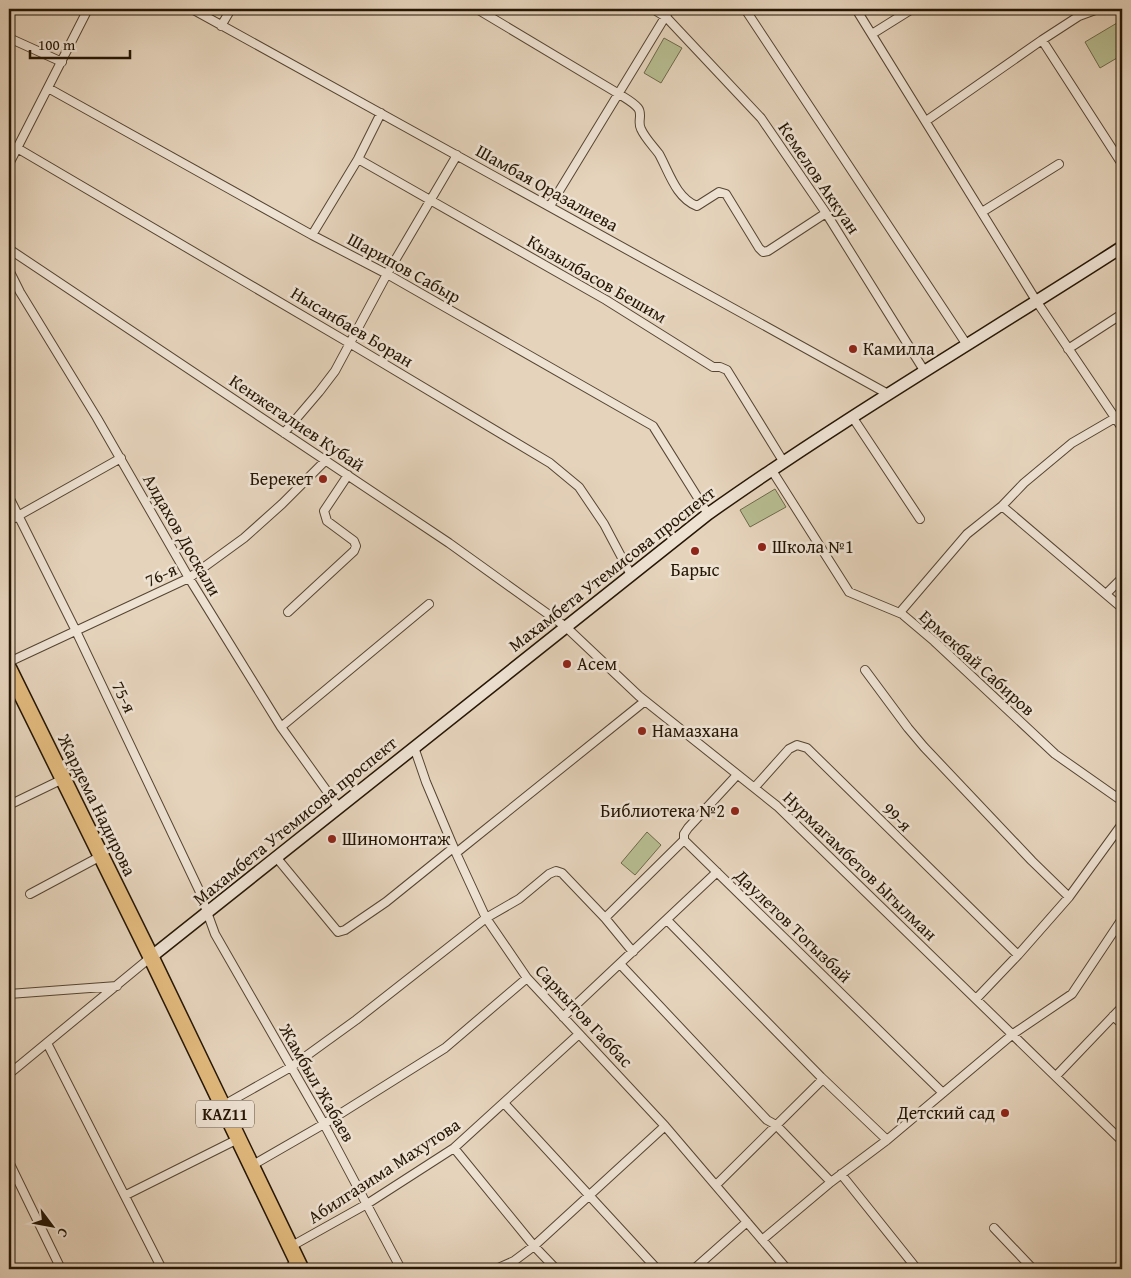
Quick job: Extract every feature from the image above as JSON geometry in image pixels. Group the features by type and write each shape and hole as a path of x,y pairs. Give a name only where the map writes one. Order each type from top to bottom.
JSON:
{"highway":[{"name":"Жардема Надирова","path":"9,669 151,957"},
{"name":"KAZ11","path":"151,957 290,1247 294,1267"}],"street":[{"path":"9,164 88,9"},
{"name":"Шамбая Оразалиева","path":"192,9 888,394"},
{"path":"221,26 231,9"},
{"path":"477,9 619,94 639,108 640,129 660,156 680,194 697,206 719,192 726,194 763,252 768,252 826,212"},
{"name":"Кемелов Аккуан","path":"653,9 666,17 761,118 826,212 925,372"},
{"path":"550,206 670,9"},
{"name":"Кемелов Аккуан","path":"745,9 967,345"},
{"path":"856,9 1037,302 1122,426"},
{"path":"872,34 912,9"},
{"path":"926,121 1042,40 1079,16 1098,9"},
{"path":"9,38 62,62"},
{"path":"1042,40 1122,164"},
{"name":"Шарипов Сабыр","path":"48,88 312,235 387,274 653,426 708,514"},
{"path":"312,235 358,159 381,113"},
{"name":"Нысанбаев Боран","path":"16,148 351,343 550,463 580,487 604,524 631,575"},
{"path":"284,433 335,371 387,274 457,155"},
{"name":"Кызылбасов Бешим","path":"358,159 606,300 713,367 727,370 783,461"},
{"path":"982,212 1059,164"},
{"name":"Махамбета Утемисова проспект","path":"151,957 708,514 783,461 1037,302 1122,246"},
{"name":"Кенжегалиев Кубай","path":"9,249 448,543 566,627"},
{"name":"Алдахов Доскали","path":"9,270 20,292 121,458 189,578 281,727 339,808"},
{"path":"1068,349 1122,314"},
{"path":"853,418 920,519"},
{"path":"902,614 902,610 967,534 1002,506 1024,483 1072,443 1115,418"},
{"path":"9,521 121,458"},
{"name":"76-я","path":"9,662 189,578 244,538 282,504 325,460"},
{"name":"Ермекбай Сабиров","path":"771,470 849,592 902,614 934,641 1054,754 1122,801"},
{"path":"288,612 354,551 356,546 354,541 324,516 324,511 348,476"},
{"name":"75-я","path":"9,497 76,631 199,890 207,913"},
{"path":"1002,506 1122,608"},
{"path":"1106,594 1122,578"},
{"path":"281,727 429,604"},
{"name":"Нурмагамбетов Ыгылман","path":"566,627 645,701 777,806 1122,1141"},
{"path":"865,670 924,747 1032,861 1069,897"},
{"path":"276,857 338,932 345,930 454,851 645,701"},
{"name":"99-я","path":"755,788 789,749 797,745 806,748 1018,956"},
{"name":"Саркытов Габбас","path":"414,747 454,851 486,918 527,978 665,1126 787,1269"},
{"path":"605,918 684,840 684,834 688,828 737,775"},
{"path":"9,805 63,779"},
{"path":"976,999 1018,956 1069,897 1122,824"},
{"name":"Даулетов Тогызбай","path":"684,840 943,1093"},
{"path":"30,894 101,856"},
{"path":"222,1106 291,1067 356,1020 486,918 519,899 549,874 556,871 562,873 605,918 633,952"},
{"path":"563,1017 717,872"},
{"name":"Жамбыл Жабаев","path":"207,913 215,934 324,1124 401,1269"},
{"path":"762,1240 830,1182 887,1140 1013,1034 1072,994 1122,919"},
{"path":"667,920 824,1080 887,1140"},
{"path":"9,1074 151,957"},
{"path":"620,964 767,1120 776,1126 830,1182"},
{"path":"251,1166 324,1124 445,1048 527,978"},
{"path":"9,994 117,986"},
{"path":"1056,1076 1122,1006"},
{"path":"1113,1016 1122,1024"},
{"name":"Абилгазима Махутова","path":"290,1247 367,1204 454,1148 579,1034"},
{"path":"46,1043 162,1269"},
{"path":"716,1185 824,1080"},
{"path":"504,1103 657,1269"},
{"path":"496,1269 514,1260 534,1246 665,1126"},
{"path":"126,1196 238,1139"},
{"path":"454,1148 534,1246 556,1269"},
{"path":"9,1162 61,1269"},
{"path":"841,1174 917,1269"},
{"path":"694,1269 747,1222"},
{"path":"994,1228 1033,1269"},
{"path":"514,1260 518,1269"},
{"path":"1116,1269 1122,1262"}],"green space":[{"path":"1122,20 1122,55 1100,68 1085,42"},
{"path":"664,38 682,48 661,83 644,73"},
{"path":"775,489 786,507 750,527 740,510"},
{"path":"647,832 661,845 635,875 621,863"}],"place":[{"name":"Камилла","path":"853,349"},
{"name":"Берекет","path":"323,479"},
{"name":"Школа №1","path":"762,547"},
{"name":"Барыс","path":"695,551"},
{"name":"Асем","path":"567,664"},
{"name":"Намазхана","path":"642,731"},
{"name":"Библиотека №2","path":"735,811"},
{"name":"Шиномонтаж","path":"332,839"},
{"name":"Детский сад","path":"1005,1113"}]}
